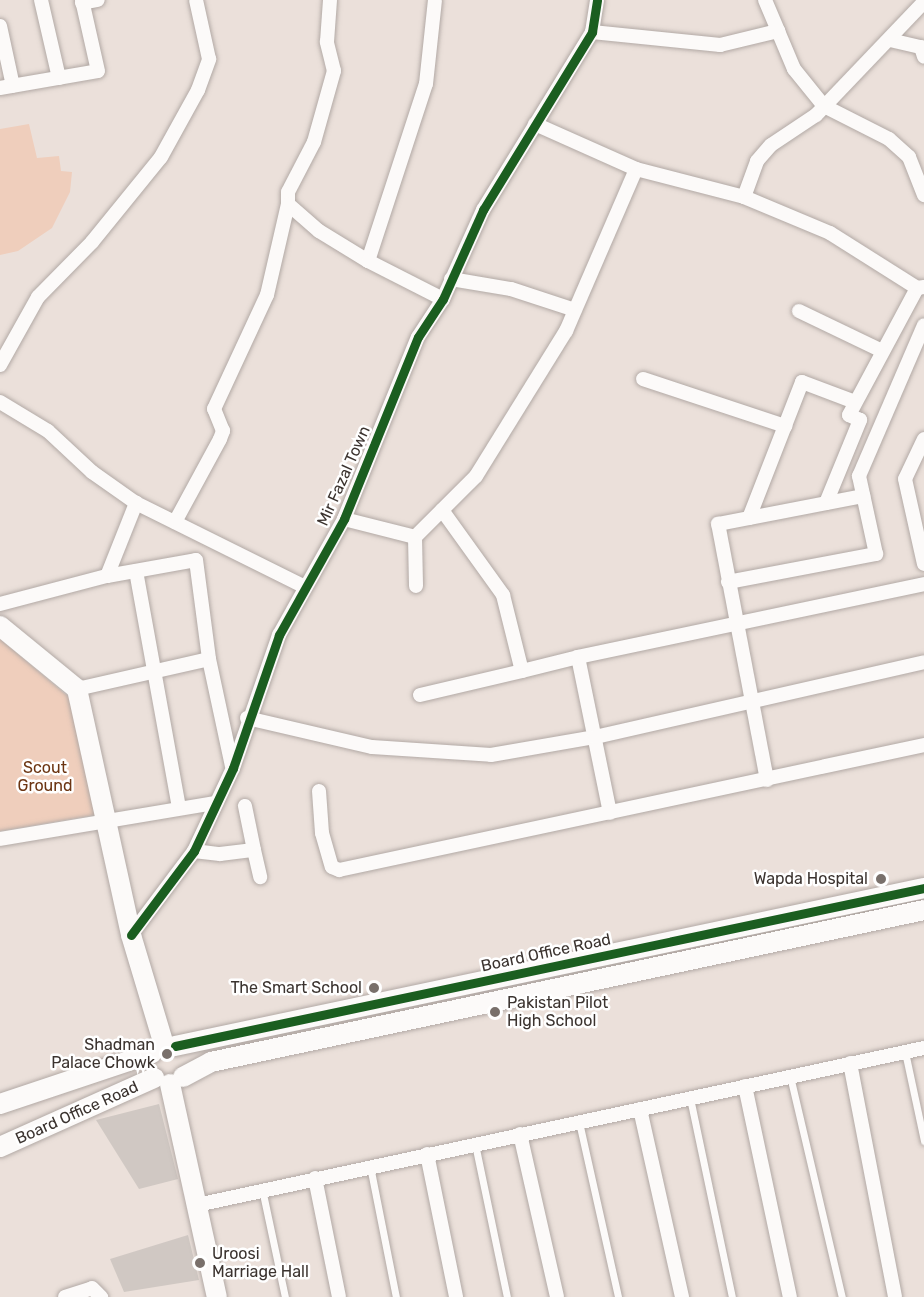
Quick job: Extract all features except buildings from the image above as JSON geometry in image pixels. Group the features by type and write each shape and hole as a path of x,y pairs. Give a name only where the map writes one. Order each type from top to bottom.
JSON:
{"street":[{"path":"41,0 59,78"},
{"path":"0,26 6,87 99,69 82,2 98,0"},
{"path":"0,364 38,297 92,242 161,157 193,100 209,59 196,0"},
{"path":"176,522 223,431 214,409 267,295 288,204 288,192 314,142 334,71 327,42 330,0"},
{"path":"368,261 426,84 435,0"},
{"path":"597,0 592,32 720,45 778,31"},
{"path":"769,1 778,31 794,69 824,106 889,139 909,157 924,195"},
{"path":"744,197 757,161 771,145 824,106 890,40 924,2"},
{"name":"Mir Fazal Town","path":"131,935 194,851 233,768 247,718 303,586 344,519 418,337 443,298 483,210 592,32"},
{"path":"890,40 921,47 924,57"},
{"path":"535,124 636,169 744,197 830,233 920,288 880,350 849,415 860,420 826,503"},
{"path":"416,586 415,537 476,476 575,310 636,169"},
{"path":"288,204 319,231 368,261 443,298"},
{"path":"451,279 511,289 575,310"},
{"path":"800,311 880,350"},
{"path":"728,582 876,554 859,476 924,325"},
{"path":"643,379 785,426"},
{"path":"749,518 802,382 855,402"},
{"path":"0,402 48,431 92,472 136,503 303,586"},
{"path":"924,439 921,453 905,479 920,525 924,564"},
{"path":"767,780 750,702 718,524 863,496"},
{"path":"107,576 136,503"},
{"path":"442,510 503,595 522,671"},
{"path":"344,519 415,537"},
{"path":"206,539 198,562 209,659 233,768"},
{"path":"0,604 107,576 198,562"},
{"path":"136,571 179,807"},
{"path":"420,695 578,657 924,584"},
{"path":"0,626 77,689 98,771 104,820 131,935 164,1048 187,1059 169,1080"},
{"path":"578,657 610,813"},
{"path":"77,689 209,659"},
{"path":"247,718 372,747 451,755 491,755 594,737 924,662"},
{"path":"319,791 318,817 336,870 924,745"},
{"path":"0,839 179,807 216,803"},
{"path":"245,806 260,877"},
{"path":"194,851 220,854 254,850"},
{"name":"Board Office Road","path":"0,1104 164,1048 924,888"},
{"name":"Board Office Road","path":"0,1147 211,1062 924,910"},
{"path":"197,1205 262,1189 924,1047"},
{"path":"164,1048 148,1066 169,1080 217,1297"},
{"path":"850,1063 895,1297"},
{"path":"745,1086 790,1297"},
{"path":"640,1108 682,1297"},
{"path":"520,1134 557,1297"},
{"path":"427,1154 456,1297"},
{"path":"315,1178 339,1297"},
{"path":"65,1297 92,1288 101,1297"}],"lane":[{"path":"905,1052 924,1141"},
{"path":"790,1076 842,1297"},
{"path":"690,1098 732,1297"},
{"path":"579,1122 618,1297"},
{"path":"475,1144 507,1297"},
{"path":"370,1166 396,1297"},
{"path":"262,1189 285,1297"}],"green space":[{"path":"29,124 37,158 59,156 61,171 72,172 70,192 52,228 18,251 0,255 0,129"},
{"name":"Scout Ground","path":"0,639 72,700 100,814 0,831"}],"cycle path":[{"path":"131,935 194,851 233,768 279,635 344,519 418,337 443,299 483,210 592,32 597,0"},
{"path":"175,1046 924,888"}],"place":[{"name":"Wapda Hospital","path":"881,879"},
{"name":"The Smart School","path":"374,988"},
{"name":"Pakistan Pilot High School","path":"495,1012"},
{"name":"Shadman Palace Chowk","path":"167,1054"},
{"name":"Uroosi Marriage Hall","path":"200,1263"}]}
